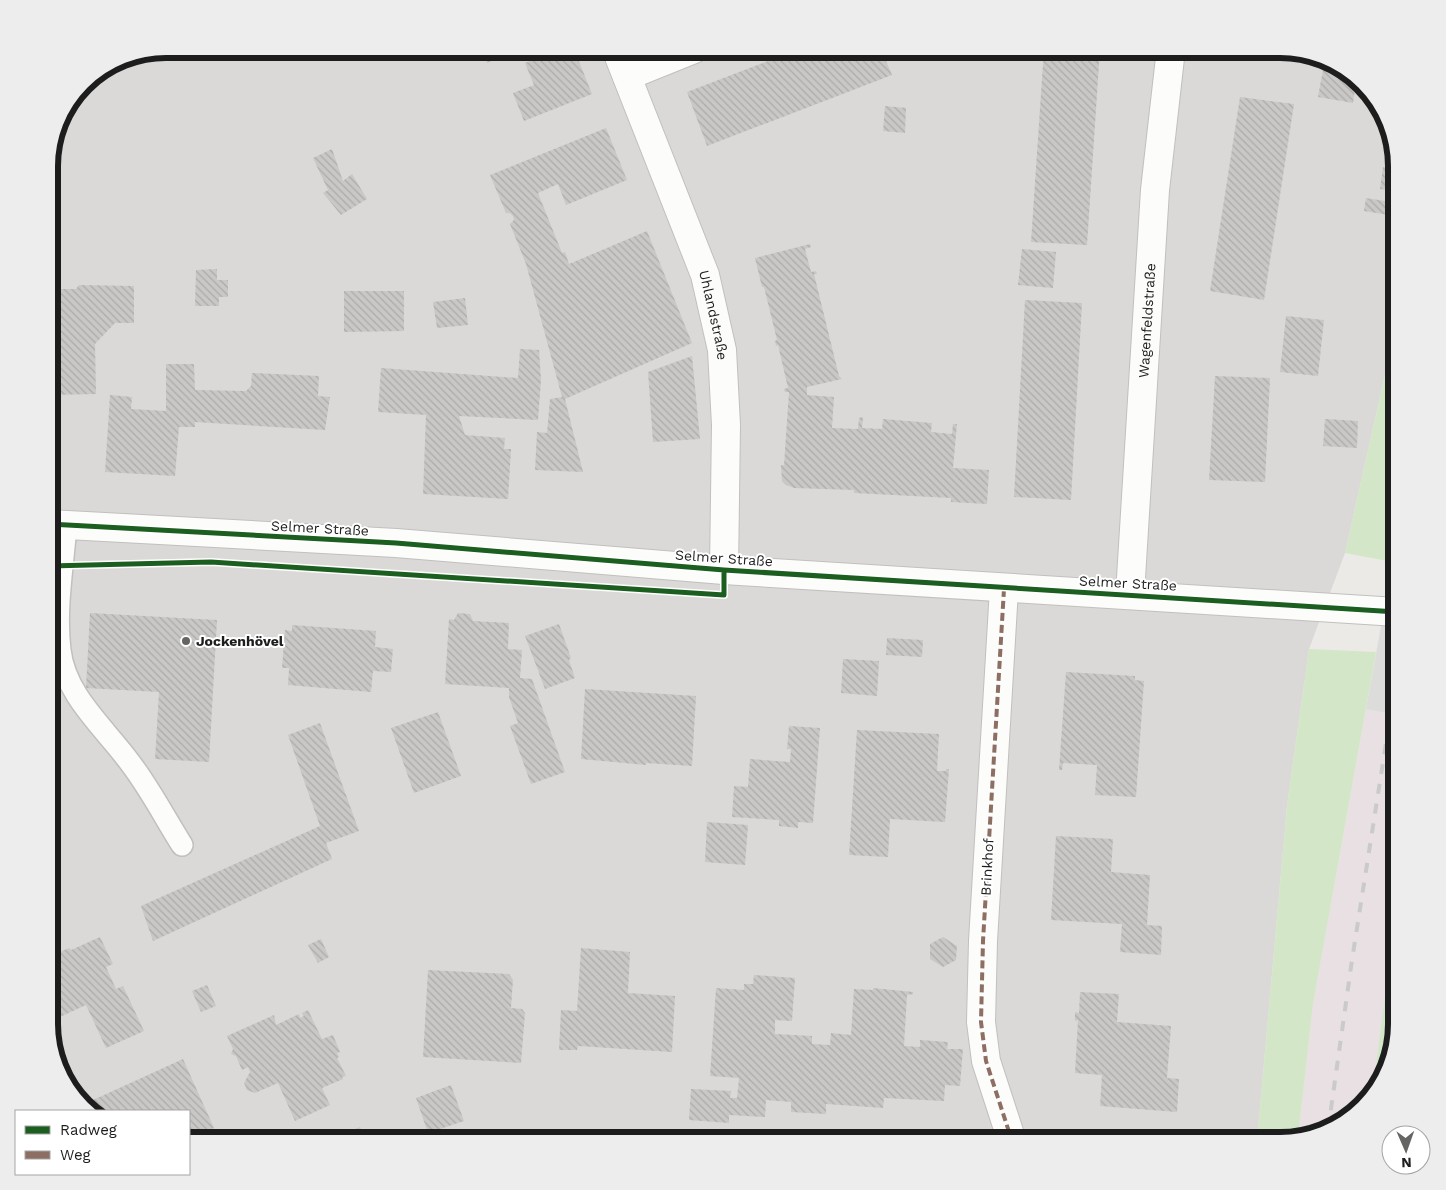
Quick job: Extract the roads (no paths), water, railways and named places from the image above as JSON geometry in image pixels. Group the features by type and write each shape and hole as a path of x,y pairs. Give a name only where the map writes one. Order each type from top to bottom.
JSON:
{"street":[{"name":"Wagenfeldstraße","path":"1130,594 1155,190 1170,57"},
{"name":"Uhlandstraße","path":"619,58 705,275 722,350 726,425 724,570"},
{"path":"626,76 672,58"},
{"name":"Selmer Straße","path":"58,525 396,543 724,570 1388,611"},
{"name":"Brinkhof","path":"1004,588 984,932 981,1022 986,1061 1009,1132"}],"lane":[{"path":"58,556 60,651 70,682 81,702 132,764 182,844"}],"railway":[{"path":"1329,1121 1388,730"}],"place":[{"name":"Jockenhövel","path":"186,641"}]}
